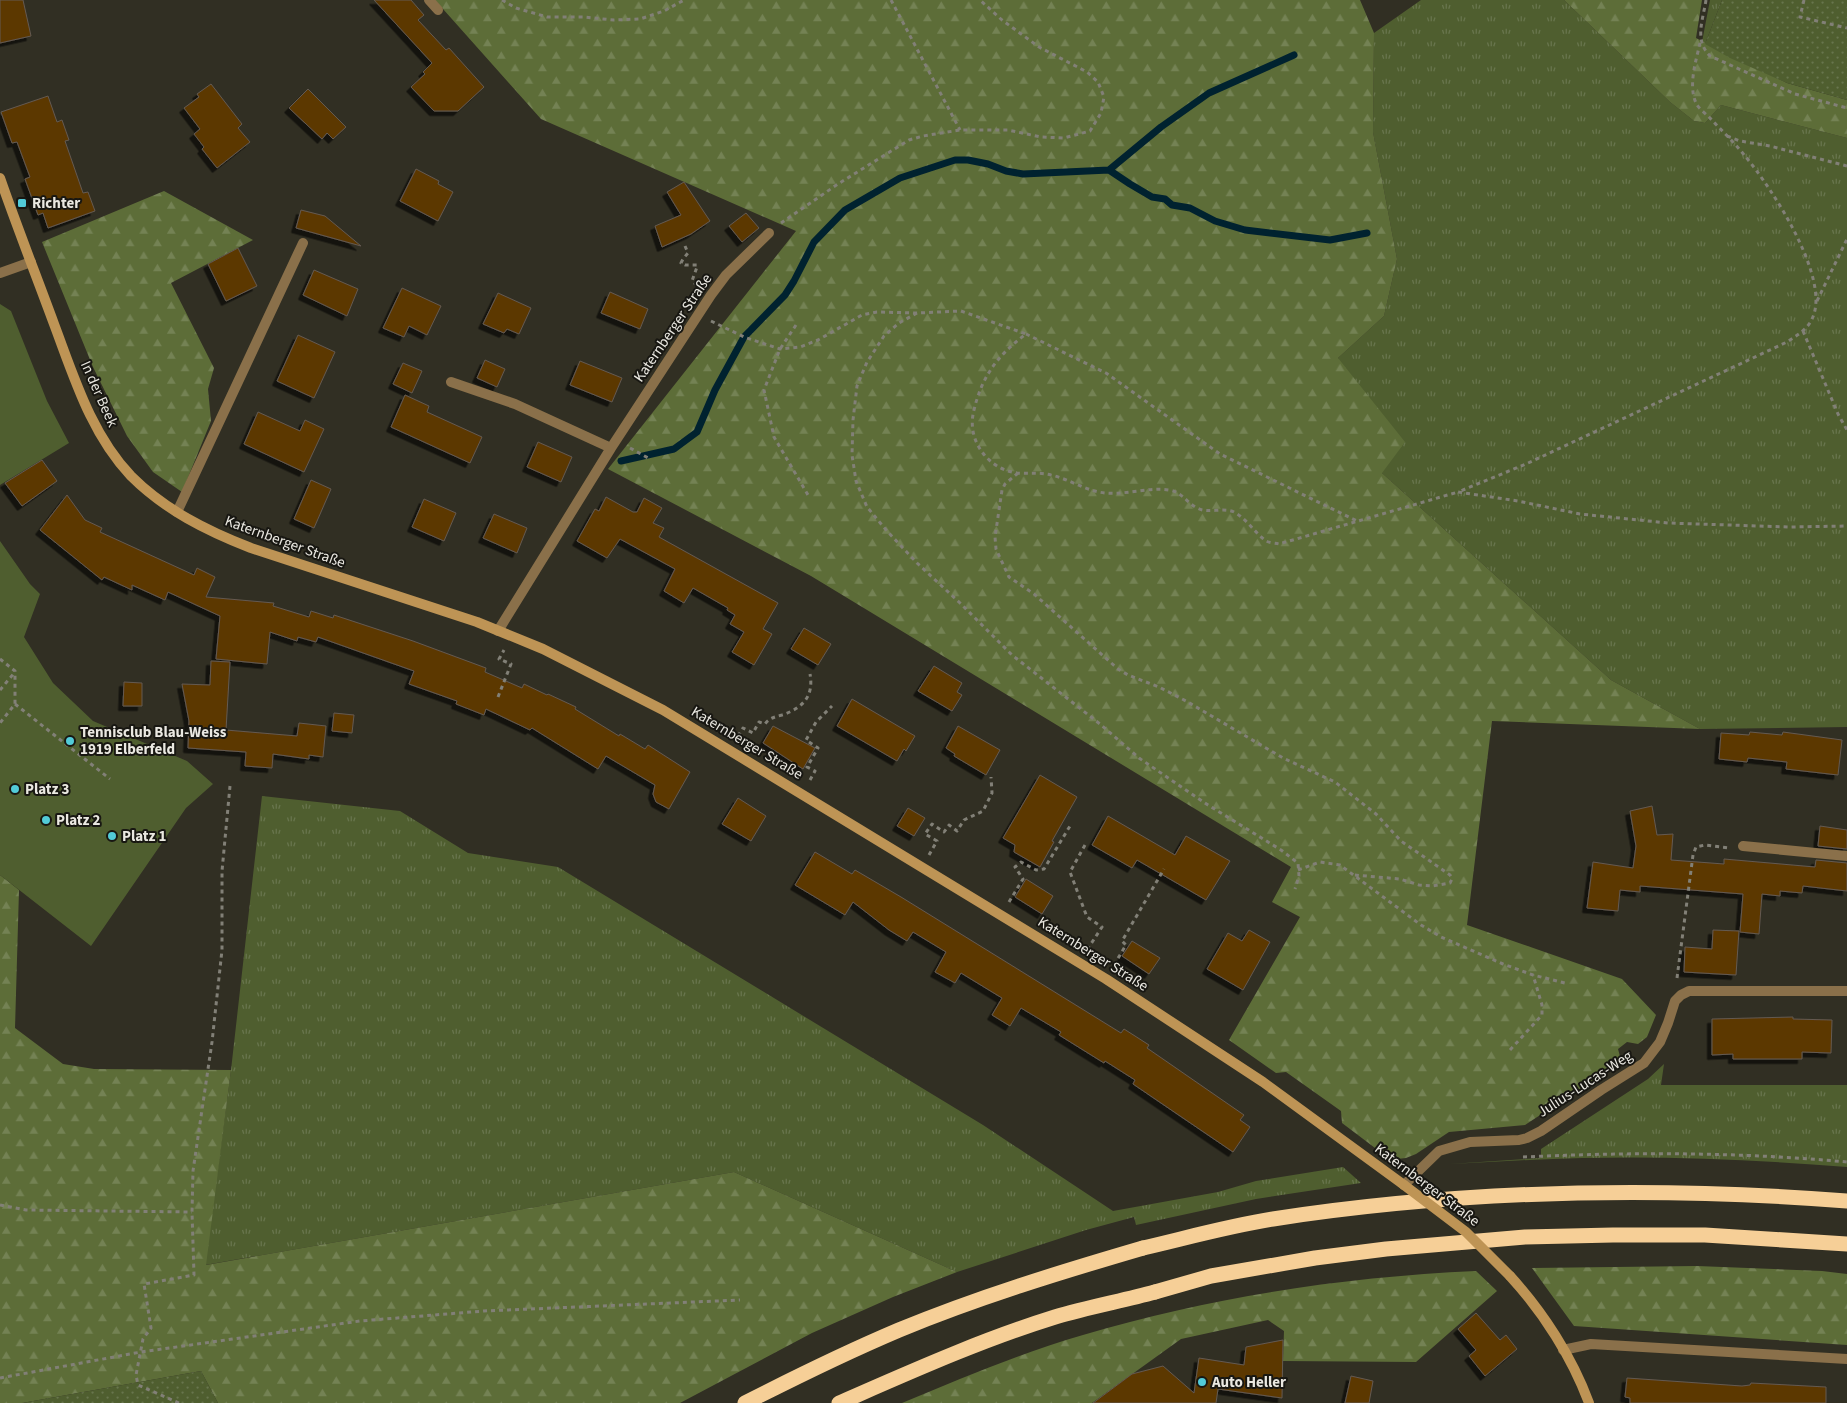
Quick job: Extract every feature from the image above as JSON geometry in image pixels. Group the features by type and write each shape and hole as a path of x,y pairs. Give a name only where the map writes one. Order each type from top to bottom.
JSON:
{"highway":[{"path":"745,1403 840,1356 965,1304 1068,1270 1143,1248 1271,1219 1383,1205 1500,1196 1601,1192 1759,1194 1847,1201"},
{"path":"840,1403 940,1359 1056,1317 1211,1276 1315,1258 1386,1249 1525,1237 1705,1235 1847,1244"}],"street":[{"path":"429,0 438,10"},
{"name":"In der Beek","path":"0,178 84,405 104,442 131,475 160,501 177,512"},
{"name":"Katernberger Straße","path":"498,631 611,448 711,294 726,275 769,233"},
{"path":"177,512 303,243"},
{"path":"0,273 31,262"},
{"path":"450,382 515,404 611,448"},
{"name":"Katernberger Straße","path":"177,512 223,537 251,548 477,622 543,649 608,681 730,749 1106,979 1263,1082 1466,1232 1510,1276 1530,1300 1574,1367 1589,1403"},
{"path":"1743,846 1847,856"},
{"path":"1675,1001 1681,995 1690,991 1847,992"},
{"name":"Julius-Lucas-Weg","path":"1404,1185 1439,1151 1456,1144 1478,1141 1519,1140 1541,1131 1644,1063 1660,1042 1675,1001"},
{"path":"1563,1350 1591,1344 1847,1359"}],"path":[{"path":"502,0 516,8 547,17 583,17 614,20 640,19 664,11 684,0"},
{"path":"891,0 960,130"},
{"path":"769,233 775,226 838,184 909,140 960,130 1008,130 1041,137 1064,138 1090,131 1101,112 1104,97 1098,82 1087,72 1039,47 1002,20 980,0"},
{"path":"1706,0 1694,84 1696,104 1746,156 1777,203 1800,242 1814,281 1817,301"},
{"path":"1804,0 1800,17 1847,28"},
{"path":"1700,43 1702,49 1710,56 1742,71 1795,94 1847,108"},
{"path":"1727,136 1740,141 1770,146 1847,166"},
{"path":"1026,334 1012,345 988,372 976,401 971,421 977,445 982,454 999,468 1018,473 1036,472 1052,475 1103,493 1123,494 1168,490 1180,494 1197,508 1209,511 1232,511 1244,519 1266,541 1279,544 1458,492 1526,464 1662,402 1787,342 1803,331 1813,319 1817,301 1847,239"},
{"path":"685,246 688,253 681,263 697,265 692,283 711,294"},
{"path":"698,315 744,337 780,349 800,346 818,340 862,316 877,312 961,311 1026,334 1106,374 1220,454 1357,520"},
{"path":"918,313 899,323 884,336 867,362 857,386 853,420 852,455 856,481 867,507 917,563 1012,655 1100,724 1139,758 1208,806 1281,850 1298,863 1299,876 1295,889"},
{"path":"796,325 780,349 764,390 774,437 808,495"},
{"path":"1803,331 1838,414 1847,430"},
{"path":"639,453 650,459"},
{"path":"1018,473 1005,484 1002,490 995,537 996,549 1010,577 1034,594 1118,669 1128,675 1160,687 1283,758 1335,782 1376,814 1401,841 1440,868 1452,879 1450,883 1426,886 1400,879 1354,875"},
{"path":"1458,492 1518,501 1580,514 1668,523 1788,527 1847,526"},
{"path":"498,696 511,664 499,660 510,636"},
{"path":"0,659 15,671"},
{"path":"0,690 15,671"},
{"path":"0,723 15,704 15,671"},
{"path":"730,749 743,728 753,733 759,722 765,724 770,719 786,714 800,706 810,691 812,684 810,674"},
{"path":"15,704 110,779"},
{"path":"802,793 815,771 807,767 818,748 806,740 816,722 832,706"},
{"path":"922,866 937,842 925,834 932,824 944,832 948,825 957,831 964,820 983,811 992,793 991,777"},
{"path":"179,1403 138,1385 136,1375 143,1339 150,1328 144,1284 194,1275 193,1171 212,1042 222,950 222,871 230,786"},
{"path":"1001,915 1023,879 1015,866 1021,862 1036,870 1044,869 1070,826"},
{"path":"1079,962 1102,927 1087,917 1070,872 1085,845"},
{"path":"1675,1001 1692,855 1696,847 1704,845 1737,849 1743,846"},
{"path":"1298,870 1320,862 1340,865 1421,925 1441,937 1480,955 1533,975 1565,983"},
{"path":"1106,979 1126,945 1122,941 1164,868"},
{"path":"1510,1050 1542,1015 1542,1005 1533,975"},
{"path":"1517,1158 1670,1153 1790,1157 1847,1162"},
{"path":"0,1205 26,1210 192,1212"},
{"path":"0,1378 141,1352 360,1321 484,1311 740,1300"}],"green space":[{"path":"435,0 1360,0 1374,33 1373,132 1397,259 1384,316 1338,358 1405,442 1382,473 1611,680 1700,729 1492,721 1467,925 1622,979 1656,1015 1647,1037 1638,1044 1627,1042 1618,1049 1621,1060 1619,1063 1525,1125 1449,1132 1416,1154 1397,1159 1383,1154 1342,1123 1341,1111 1286,1072 1276,1073 1229,1040 1300,917 1272,902 1291,867 811,576 608,469 796,231 541,119"},
{"path":"1421,0 1564,0 1670,102 1694,121 1705,123 1721,105 1847,138 1847,727 1700,729 1611,680 1382,473 1338,358 1384,316 1397,259 1373,132 1374,33"},
{"path":"1564,0 1702,0 1696,38 1787,83 1847,100 1847,138 1721,105 1705,123 1694,121 1670,102"},
{"path":"1710,0 1722,0 1705,44 1702,42"},
{"path":"1722,0 1847,0 1847,100 1787,83 1730,58 1705,44"},
{"path":"164,191 253,240 171,283 214,368 208,389 211,421 182,492 153,472 127,436 93,367 42,242"},
{"path":"0,304 11,311 47,401 69,443 0,485"},
{"name":"Tennisclub Blau-Weiss 1919 Elberfeld","path":"0,541 30,584 40,594 24,637 53,683 93,721 187,761 213,784 186,808 91,946 0,875"},
{"path":"262,796 400,811 468,853 558,867 983,1125 1113,1211 1218,1192 1256,1181 1343,1167 1361,1183 1256,1199 1136,1225 1134,1217 1086,1230 957,1272 734,1172 205,1265 231,1070"},
{"path":"0,875 19,890 15,1028 63,1064 94,1069 231,1070 206,1265 734,1172 957,1272 893,1297 812,1333 680,1403 218,1403 201,1371 22,1403 0,1403"},
{"path":"1664,1064 1661,1085 1847,1085 1847,1167 1681,1158 1565,1158 1450,1164 1541,1158 1541,1149 1648,1079"},
{"path":"1697,1266 1822,1271 1847,1274 1847,1345 1574,1326 1532,1268"},
{"path":"1476,1271 1497,1291 1416,1362 1283,1361 1284,1331 1268,1320 1181,1339 1092,1403 902,1403 992,1366 1037,1350 1083,1335 1180,1310 1278,1291 1327,1284 1376,1278"},
{"path":"201,1371 218,1403 22,1403"}],"building":[{"path":"0,0 23,0 31,36 0,43"},
{"path":"374,0 411,0 424,15 418,20 446,50 449,48 484,87 458,111 434,111 411,87 425,74 423,72 432,63"},
{"path":"211,84 242,124 238,128 250,142 217,168 202,149 204,147 194,134 200,129 184,108 199,97 197,94"},
{"path":"308,89 346,127 333,139 327,133 322,139 289,108"},
{"path":"48,96 57,122 62,120 69,140 65,141 83,193 88,192 95,211 48,228 43,213 38,215 25,179 30,177 17,142 12,143 1,112"},
{"path":"416,169 439,181 438,184 453,192 438,221 400,201"},
{"path":"684,182 710,221 691,234 662,247 655,226 681,215 667,192"},
{"path":"301,210 325,216 361,246 296,228"},
{"path":"746,213 759,228 742,242 729,226"},
{"path":"238,248 257,286 226,301 208,264"},
{"path":"314,270 358,289 347,316 303,295"},
{"path":"402,288 441,306 427,335 409,326 404,337 383,328"},
{"path":"610,292 648,309 640,329 601,313"},
{"path":"498,293 531,308 519,334 507,329 504,333 483,324"},
{"path":"298,335 335,352 314,398 277,381"},
{"path":"485,360 505,369 497,387 477,378"},
{"path":"580,361 622,378 612,402 570,385"},
{"path":"403,363 422,371 412,393 393,384"},
{"path":"405,395 429,406 427,412 482,437 470,463 391,427"},
{"path":"258,412 300,431 305,420 324,429 304,472 244,444"},
{"path":"538,442 572,457 561,482 527,467"},
{"path":"42,460 57,481 22,506 5,483"},
{"path":"311,480 331,489 314,528 294,519"},
{"path":"67,495 85,520 102,528 100,532 194,575 197,568 215,577 206,597 274,603 273,606 309,617 311,611 333,618 334,615 413,641 486,668 485,672 522,688 524,684 576,707 575,709 619,736 620,734 645,749 648,745 690,772 669,809 656,802 653,794 655,785 606,756 598,769 532,728 530,730 486,709 484,715 456,704 457,701 409,684 414,671 318,637 316,642 298,637 297,641 270,632 267,664 216,659 220,616 168,592 165,600 132,585 132,590 104,577 102,580 40,530"},
{"path":"606,497 633,512 637,512 644,498 662,508 653,523 664,528 659,537 778,603 763,629 772,634 754,665 732,652 744,632 730,624 735,615 727,610 728,608 693,588 684,603 664,591 675,569 620,539 607,558 577,541 595,509 599,511"},
{"path":"424,499 456,513 444,541 412,527"},
{"path":"494,514 527,528 517,553 483,538"},
{"path":"804,628 831,644 818,665 791,649"},
{"path":"211,661 230,662 226,730 297,736 299,723 326,726 323,757 309,755 309,759 273,754 272,768 245,766 246,752 188,748 189,721 182,684 210,685"},
{"path":"934,666 962,683 957,692 962,695 952,711 918,691"},
{"path":"124,682 142,683 142,706 123,706"},
{"path":"852,699 915,736 897,761 837,726"},
{"path":"334,713 354,715 352,733 332,731"},
{"path":"773,726 815,748 803,769 763,743"},
{"path":"958,726 1000,750 986,775 954,756 955,754 946,748"},
{"path":"1750,732 1782,735 1783,732 1842,740 1838,775 1786,769 1787,762 1748,758 1747,762 1719,759 1721,733 1749,735"},
{"path":"1040,775 1077,797 1052,841 1054,842 1040,867 1014,852 1015,845 1003,838"},
{"path":"738,798 766,816 751,841 722,824"},
{"path":"1652,806 1657,835 1673,834 1671,860 1724,864 1724,859 1815,867 1816,860 1847,863 1847,891 1803,886 1802,893 1780,891 1780,896 1762,894 1759,934 1740,932 1743,894 1640,886 1640,892 1620,890 1618,911 1587,908 1593,862 1633,868 1636,846 1630,811"},
{"path":"908,808 925,818 914,836 897,826"},
{"path":"1108,816 1175,855 1186,836 1230,861 1206,900 1137,860 1132,868 1092,845"},
{"path":"1820,826 1847,830 1847,849 1818,846"},
{"path":"815,852 852,874 855,870 901,897 1121,1033 1124,1029 1149,1045 1147,1048 1244,1115 1240,1120 1250,1127 1233,1152 1133,1084 1135,1080 1059,1035 1061,1032 1021,1008 1010,1026 992,1015 1002,998 961,973 955,983 935,972 946,952 913,932 907,941 889,930 853,902 845,915 795,885"},
{"path":"1026,879 1053,896 1042,914 1015,897"},
{"path":"1249,930 1270,942 1243,990 1207,969 1228,933 1242,941"},
{"path":"1713,930 1739,931 1736,975 1684,972 1685,947 1712,949"},
{"path":"1132,941 1160,958 1149,974 1122,956"},
{"path":"1793,1017 1793,1019 1832,1020 1831,1053 1802,1052 1802,1059 1733,1059 1733,1054 1712,1055 1712,1019"},
{"path":"1476,1313 1500,1340 1506,1335 1517,1349 1485,1376 1469,1356 1476,1350 1458,1329"},
{"path":"1283,1340 1282,1398 1218,1389 1216,1403 1093,1403 1132,1374 1163,1366 1194,1393 1199,1358 1244,1365 1246,1347"},
{"path":"1351,1376 1373,1381 1369,1403 1345,1403"},
{"path":"1627,1378 1742,1386 1750,1385 1751,1383 1826,1387 1826,1403 1630,1403 1630,1398 1625,1397"}],"waterway":[{"path":"1109,170 1161,127 1209,93 1294,55"},
{"path":"621,461 674,449 697,432 715,390 744,337 785,295 814,242 845,210 900,178 955,160 968,160 988,164 1006,171 1023,174 1109,170 1152,197 1165,199 1172,205 1190,208 1215,221 1245,230 1330,240 1367,233"}],"place":[{"name":"Richter","path":"22,203"},
{"name":"Tennisclub Blau-Weiss 1919 Elberfeld","path":"70,741"},
{"name":"Platz 3","path":"15,789"},
{"name":"Platz 2","path":"46,820"},
{"name":"Platz 1","path":"112,836"},
{"name":"Auto Heller","path":"1202,1382"}]}
